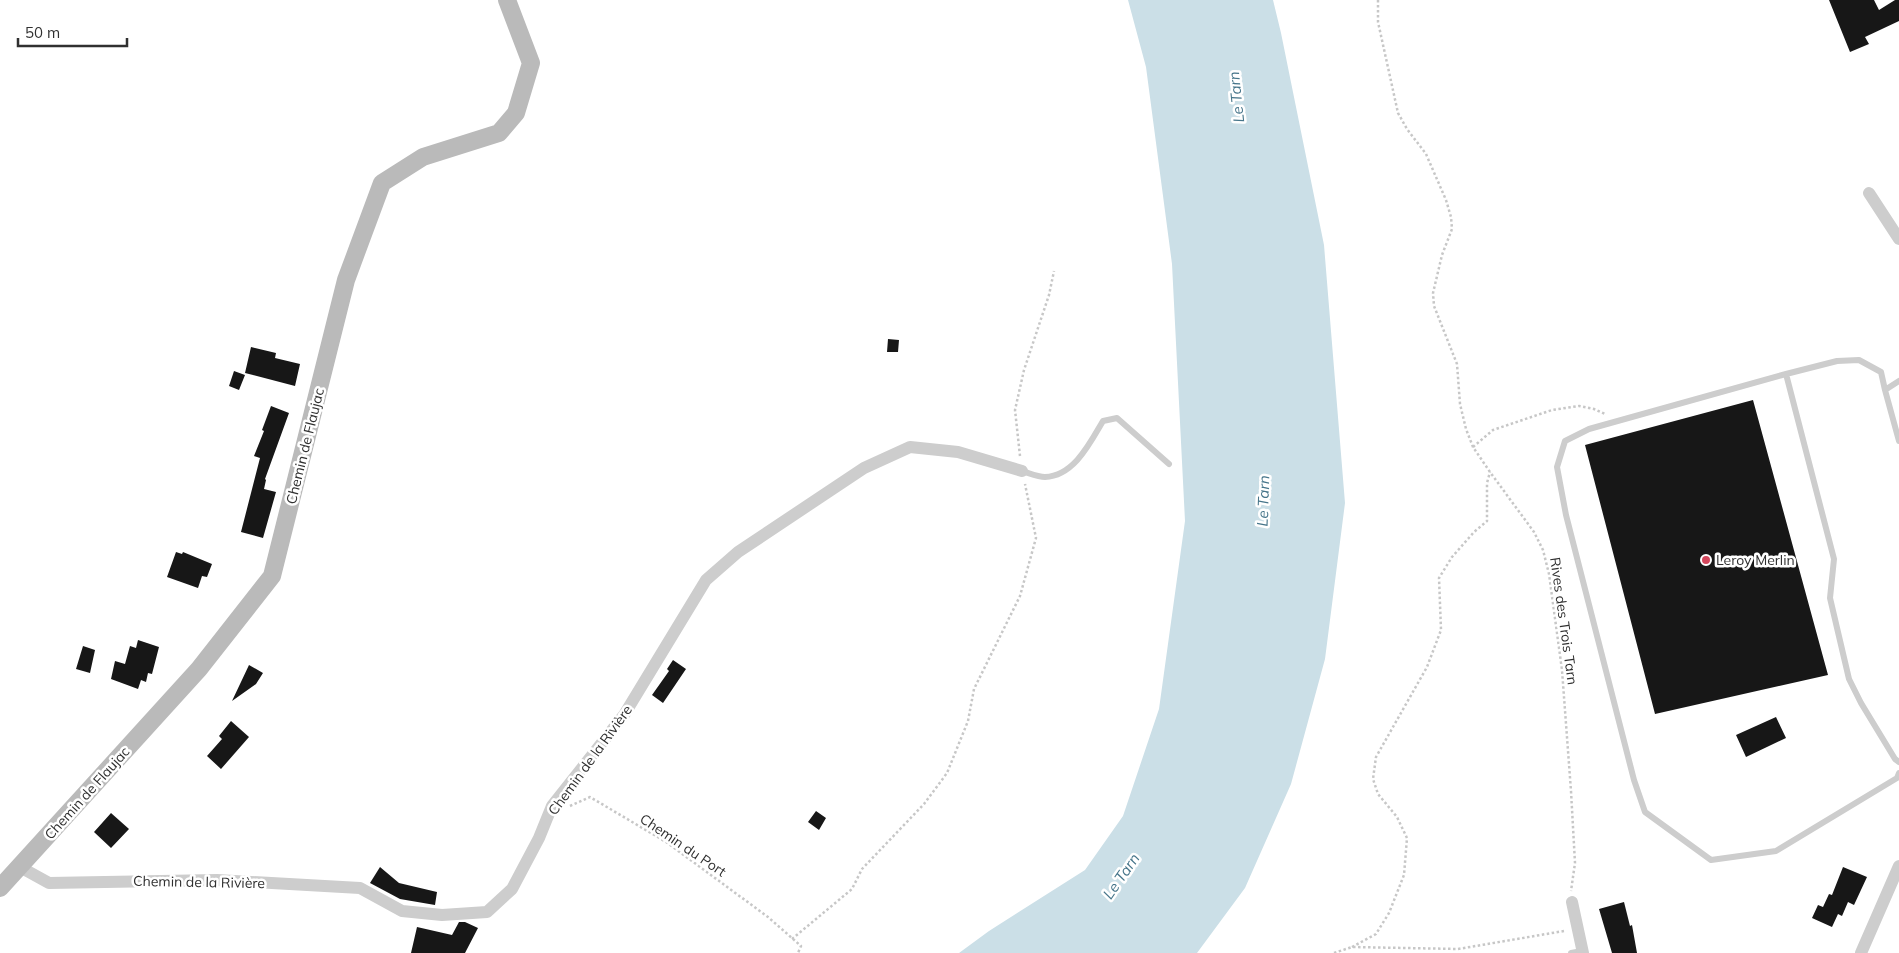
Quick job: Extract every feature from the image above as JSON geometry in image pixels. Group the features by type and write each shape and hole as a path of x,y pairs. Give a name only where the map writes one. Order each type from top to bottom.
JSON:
{"street":[{"name":"Chemin de Flaujac","path":"0,888 199,669 272,576 346,280 382,183 423,157 500,133 516,113 530,63 508,0"},
{"path":"1869,193 1899,239"},
{"name":"Chemin de la Rivière","path":"20,867 48,883 216,880 360,888 402,911 442,915 487,912 512,889 539,838 552,806 624,715 706,580 738,552 864,468 910,447 958,452 1022,470"},
{"path":"1861,953 1899,866"},
{"path":"1572,902 1579,952"}],"lane":[{"path":"1899,442 1881,372 1858,360 1837,360 1589,429 1564,441 1557,467 1566,515 1634,780 1645,812 1711,860 1776,851 1897,778 1899,773"},
{"path":"1786,374 1834,560 1830,598 1849,679 1861,703 1895,759 1899,762"},
{"path":"1885,390 1899,381"},
{"path":"1022,470 1044,477 1062,474 1085,452 1103,422 1117,418 1169,464"}],"path":[{"name":"Rives des Trois Tarn","path":"1378,0 1378,22 1398,113 1407,129 1426,154 1446,200 1451,217 1452,229 1442,255 1432,292 1434,306 1457,364 1460,404 1466,429 1473,447 1534,532 1543,550 1549,574 1562,670 1571,791 1575,863 1571,885 1572,902"},
{"path":"792,939 852,889 862,868 924,804 947,773 968,721 974,689 1020,596 1036,538 1022,470 1015,410 1024,370 1050,295 1054,271"},
{"path":"1473,447 1493,430 1552,410 1579,406 1594,408 1620,420"},
{"path":"1334,953 1352,947 1376,934 1389,913 1404,875 1406,838 1397,817 1378,794 1372,779 1376,757 1427,667 1441,630 1439,578 1452,557 1474,532 1487,521 1487,483 1490,472"},
{"name":"Chemin du Port","path":"564,808 590,797 666,842 768,917 801,946 798,953"},
{"path":"1352,947 1458,949 1577,928"}],"water":[{"name":"Le Tarn","path":"1128,0 1273,0 1324,245 1345,503 1325,659 1291,784 1245,888 1197,953 959,953 989,931 1085,870 1123,816 1159,709 1185,521 1172,264 1146,67"}],"building":[{"path":"1829,0 1874,0 1879,10 1895,0 1899,0 1899,21 1865,37 1869,44 1850,52"},
{"path":"888,339 899,340 898,352 887,352"},
{"path":"251,347 276,353 275,358 300,364 295,386 245,373"},
{"path":"234,371 245,375 239,390 229,386"},
{"name":"Leroy Merlin","path":"1753,400 1828,675 1655,714 1585,445"},
{"path":"271,406 289,413 265,479 264,489 276,492 263,538 241,532 260,458 254,456"},
{"path":"176,552 182,554 183,552 212,564 207,577 202,576 198,588 167,577"},
{"path":"138,640 159,647 152,674 148,673 146,682 141,680 138,689 111,679 115,661 125,664 130,646 136,648"},
{"path":"83,646 95,650 90,673 76,669"},
{"path":"673,660 686,669 663,703 652,695 669,671 667,669"},
{"path":"249,665 263,673 256,684 232,701"},
{"path":"1776,717 1786,738 1746,757 1736,735"},
{"path":"231,721 249,737 221,769 207,756 222,739 219,736"},
{"path":"816,811 826,818 819,830 808,822"},
{"path":"111,813 129,829 111,848 94,832"},
{"path":"380,867 399,883 437,892 435,905 400,899 370,883"},
{"path":"1843,867 1867,877 1854,905 1848,902 1842,916 1838,914 1832,927 1812,918 1818,905 1823,907 1829,894 1832,895"},
{"path":"1624,902 1630,926 1632,925 1637,953 1612,953 1599,909"},
{"path":"459,922 465,922 478,928 465,953 411,953 417,927 452,935"}],"place":[{"name":"Leroy Merlin","path":"1706,560"}]}
